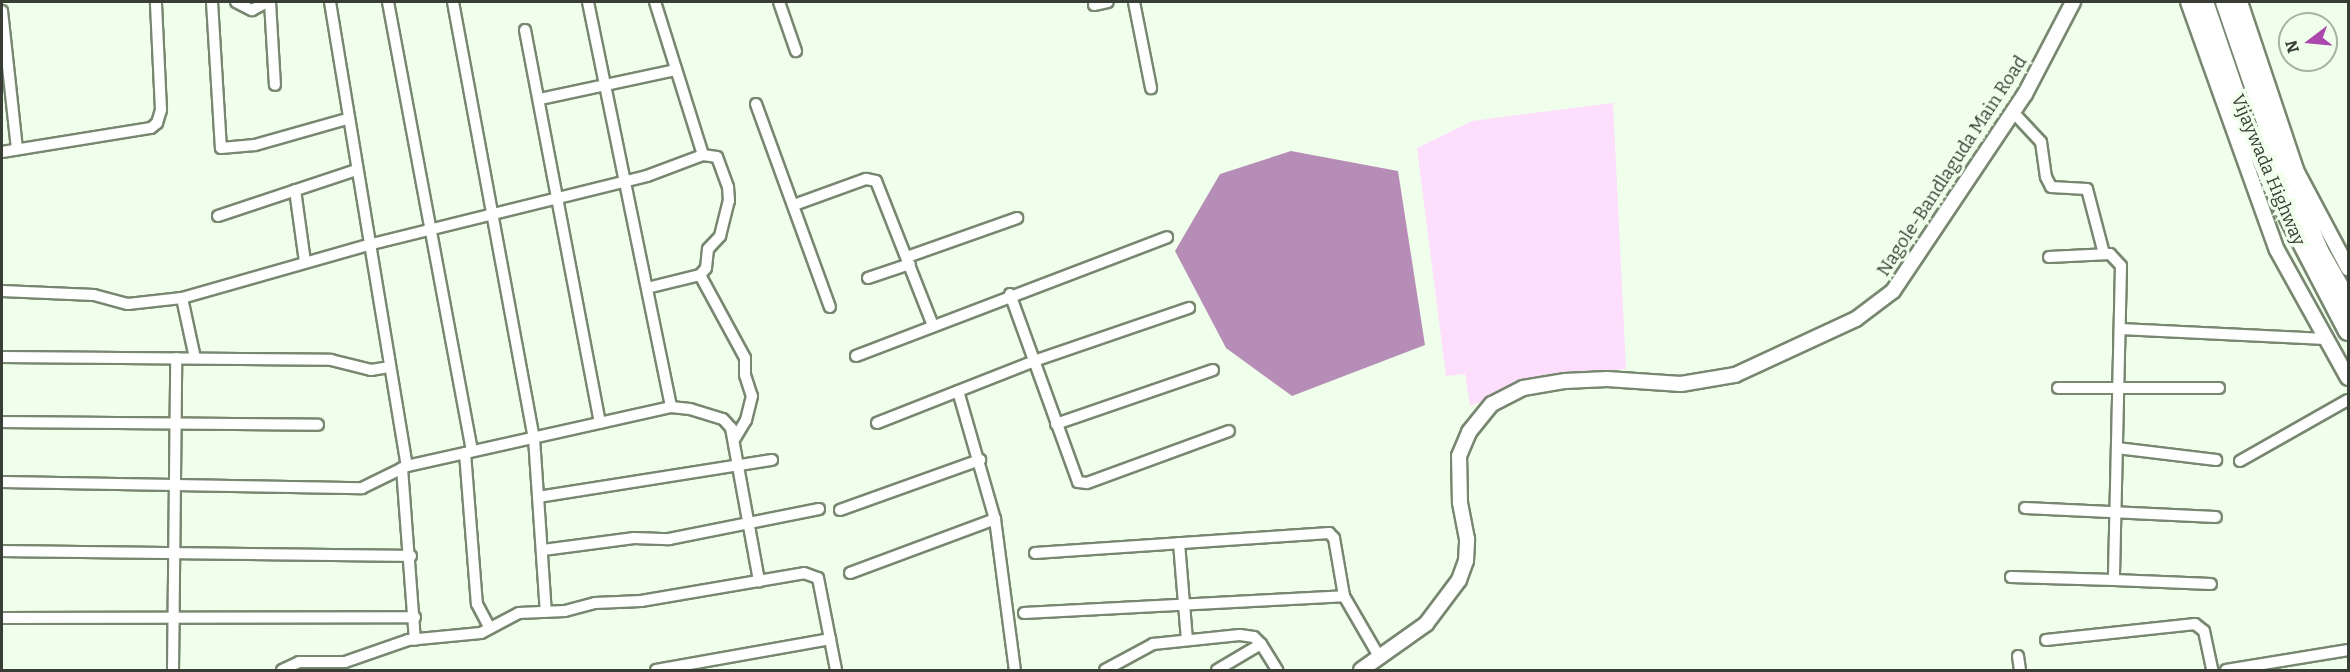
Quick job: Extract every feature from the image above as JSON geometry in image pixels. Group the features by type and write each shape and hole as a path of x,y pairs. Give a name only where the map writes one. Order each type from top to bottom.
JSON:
{"highway":[{"name":"Vijaywada Highway","path":"2204,2 2242,114 2274,189 2349,331"},
{"name":"Vijaywada Highway","path":"2224,2 2271,136 2319,251 2349,302"}],"street":[{"path":"2,152 151,128 157,123 162,110 156,2"},
{"path":"212,2 221,148 255,146 347,119"},
{"path":"236,2 252,10 268,2 275,85"},
{"path":"330,2 347,119 405,467 416,640"},
{"path":"388,2 432,229 469,452 477,604 489,628"},
{"path":"453,2 495,214 534,438 546,612"},
{"path":"588,2 671,407"},
{"path":"655,2 703,155"},
{"path":"779,2 796,51"},
{"path":"1094,5 1108,2"},
{"path":"1134,2 1151,88"},
{"name":"Nagole-Bandlaguda Main Road","path":"1361,670 1426,624 1459,580 1466,561 1467,539 1460,502 1459,456 1469,432 1492,404 1523,388 1565,381 1606,379 1682,384 1735,375 1856,319 1893,291 2013,112 2073,2"},
{"path":"2188,2 2277,250 2349,378"},
{"path":"2240,2 2297,172 2349,268"},
{"path":"2,10 18,149"},
{"path":"525,30 600,423"},
{"path":"540,99 675,70"},
{"path":"756,104 830,307"},
{"path":"2013,112 2041,142 2046,177 2051,187 2087,189 2104,254"},
{"path":"2,291 94,295 128,304 182,298 368,245 624,182 703,155 717,157 729,201 720,236 708,249 706,268 700,276 646,288"},
{"path":"218,216 356,170"},
{"path":"794,206 872,178 880,184 933,326"},
{"path":"295,190 305,262"},
{"path":"868,278 1017,218"},
{"path":"856,356 1010,294 1167,237"},
{"path":"2049,258 2104,254 2115,256 2121,266 2114,580"},
{"path":"700,276 745,358 745,375 752,396 746,420 735,438"},
{"path":"1010,294 1074,475 1082,483 1229,431"},
{"path":"182,298 195,358"},
{"path":"877,423 1034,361 1189,308"},
{"path":"2120,329 2326,339"},
{"path":"2,357 331,360 371,370 389,367"},
{"path":"173,670 176,358"},
{"path":"1056,424 1213,370"},
{"path":"2058,388 2219,388"},
{"path":"958,391 980,460 995,519 1015,670"},
{"path":"2240,461 2349,400"},
{"path":"2,482 362,488 405,467 671,407 723,419 735,438 738,467 759,581"},
{"path":"2,422 318,425"},
{"path":"2117,448 2216,460"},
{"path":"538,496 772,460"},
{"path":"840,510 980,460"},
{"path":"2025,508 2216,516"},
{"path":"543,550 634,538 669,539 819,509"},
{"path":"850,573 995,519"},
{"path":"1035,553 1329,533 1335,538 1344,596 1380,658"},
{"path":"1179,543 1187,640"},
{"path":"2,551 174,555 411,556"},
{"path":"282,670 299,663 345,662 394,642 471,636 519,613 546,612 812,573 818,578 836,670"},
{"path":"2011,577 2211,584"},
{"path":"1024,613 1344,596"},
{"path":"2,618 415,617"},
{"path":"2046,640 2195,624 2204,631 2212,670"},
{"path":"1106,670 1153,644 1249,635 1261,644 1277,670"},
{"path":"656,670 830,639"},
{"path":"1216,670 1261,644"},
{"path":"2226,670 2349,650"},
{"path":"2018,656 2020,670"}],"shaded area":[{"path":"1613,103 1626,369 1553,375 1470,406 1465,374 1446,376 1417,148 1472,121"},
{"path":"1291,151 1398,171 1425,345 1292,396 1226,348 1175,251 1220,174"}]}
